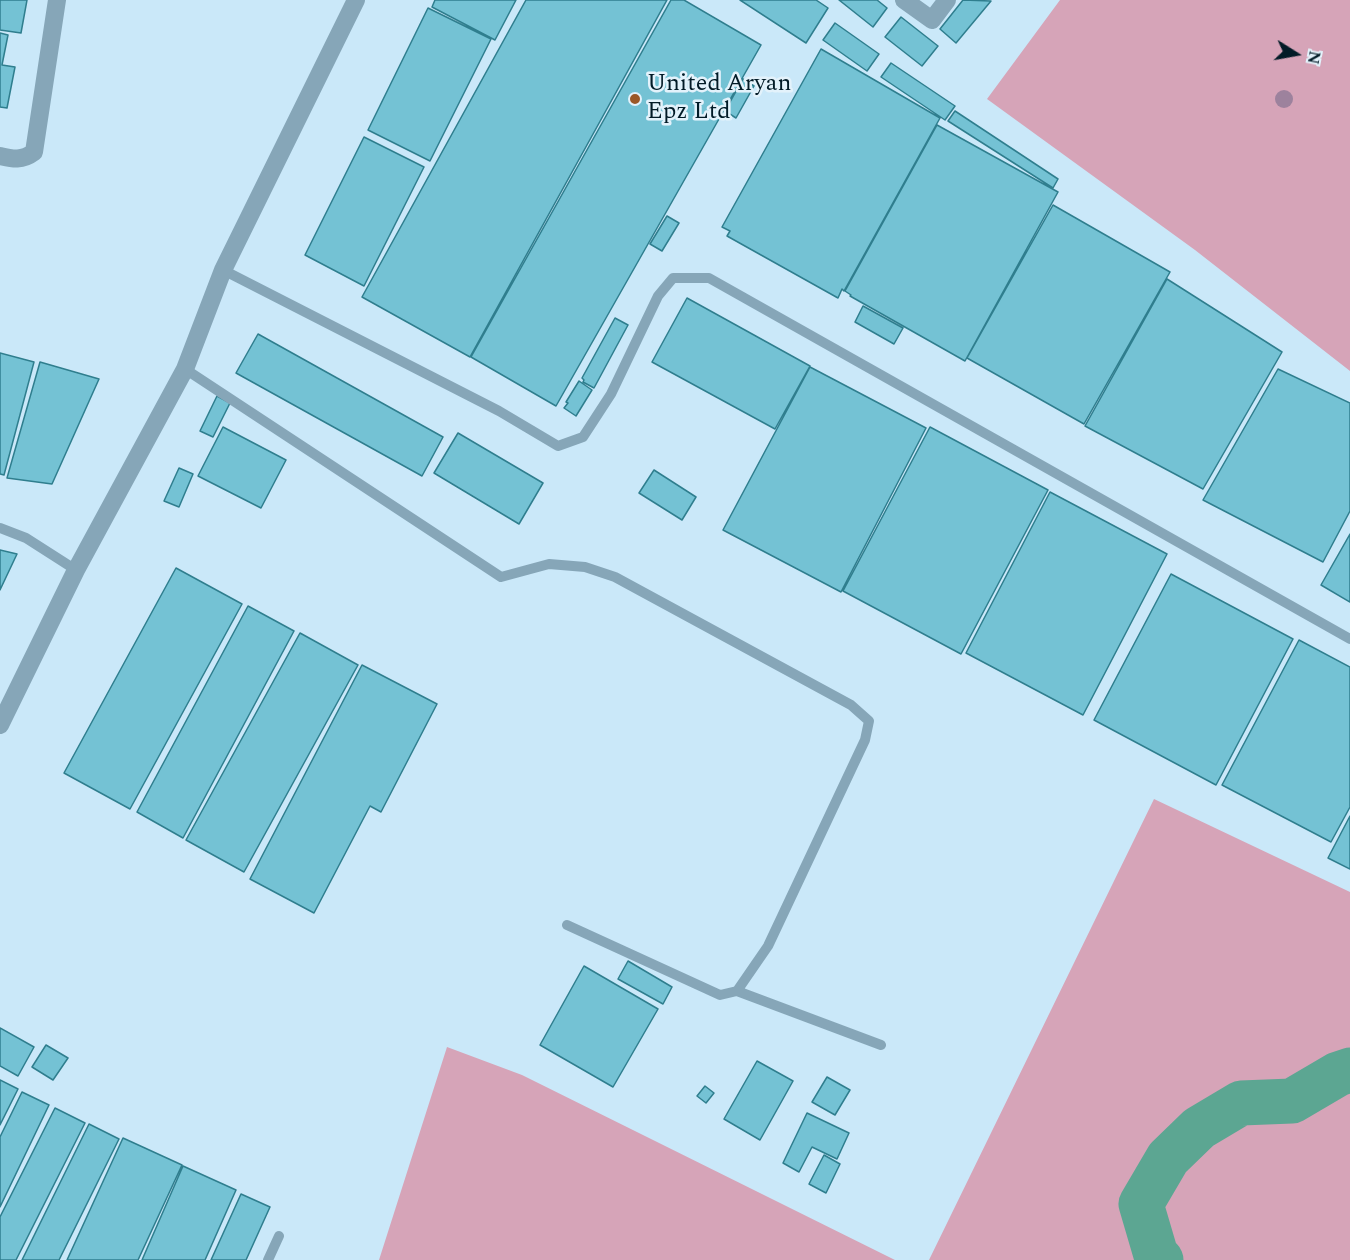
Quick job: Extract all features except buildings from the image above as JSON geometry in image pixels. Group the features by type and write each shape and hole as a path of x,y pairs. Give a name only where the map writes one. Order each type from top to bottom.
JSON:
{"street":[{"path":"0,156 18,160 34,152 57,0"},
{"path":"0,725 76,570 184,369 223,270 356,0"},
{"path":"904,0 932,20 947,0"}],"lane":[{"path":"223,270 498,411 558,446 583,437 611,394 658,296 673,278 709,278 1350,639"},
{"path":"184,369 501,577 549,564 585,567 615,577 851,705 869,721 865,740 768,946 737,991"},
{"path":"0,528 26,538 76,570"},
{"path":"567,926 720,995 737,991 881,1045"},
{"path":"268,1260 279,1236"}],"shaded area":[{"path":"1060,0 1350,0 1350,371 1195,250 987,99"},
{"path":"1154,799 1350,892 1350,1260 929,1260"},
{"path":"447,1047 522,1075 895,1260 379,1260"}],"waterway":[{"path":"1161,1260 1156,1255 1141,1204 1168,1158 1199,1128 1241,1103 1292,1101 1338,1074 1350,1070"}],"place":[{"name":"United Aryan Epz Ltd","path":"635,99"}]}
